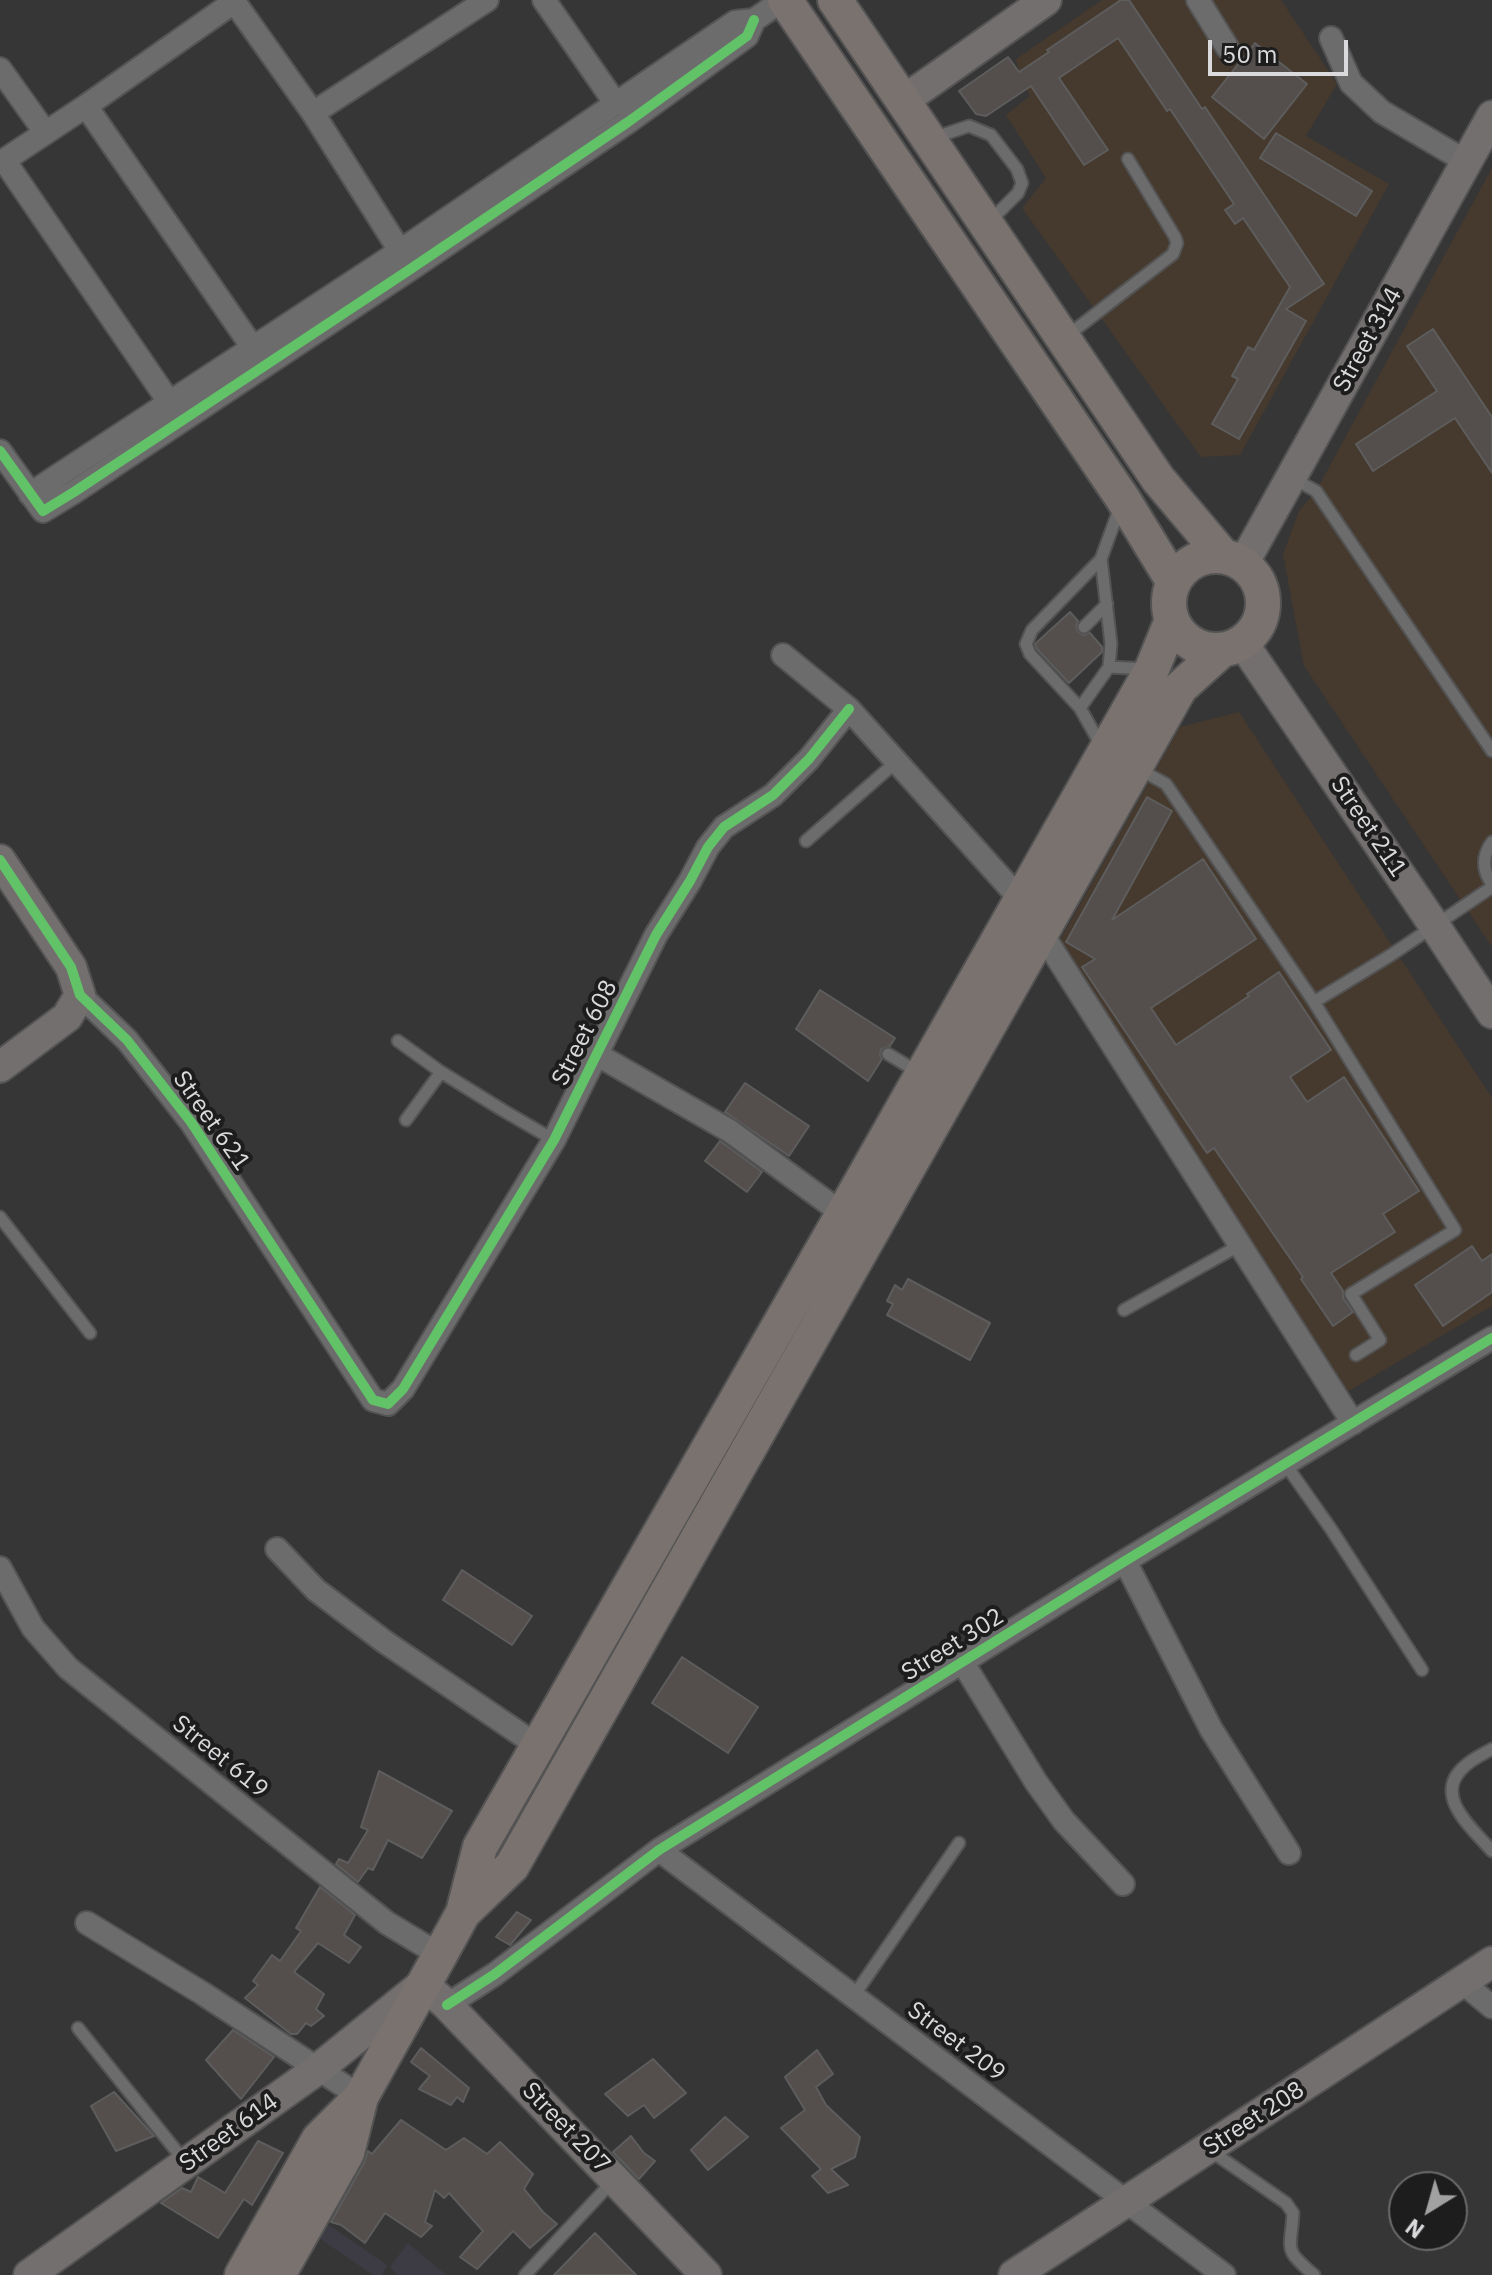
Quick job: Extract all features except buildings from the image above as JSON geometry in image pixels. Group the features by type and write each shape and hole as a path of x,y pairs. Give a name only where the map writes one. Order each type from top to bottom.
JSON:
{"main road":[{"path":"784,0 1123,499 1173,581"},
{"path":"463,1913 512,1866 1180,688 1251,634 1263,610 1263,597 1252,573 1233,560 1158,479 835,0"},
{"path":"1232,646 1210,650 1187,640 1178,631 1168,607 1173,581 1189,563 1200,558 1233,560"},
{"path":"242,2275 319,2139 361,2097 437,1982 463,1913 480,1847 1152,669 1172,620"},
{"path":"280,2274 347,2153 361,2097"}],"street":[{"path":"313,113 487,0"},
{"path":"544,0 616,104"},
{"path":"260,357 400,251 735,22 754,20 784,0"},
{"path":"903,101 1046,0"},
{"path":"1198,0 1227,47"},
{"path":"176,411 2,161 86,106 234,1 313,113 400,251"},
{"path":"0,451 36,502 74,492 176,411 628,122 747,36 754,20"},
{"path":"1331,38 1351,83 1382,112 1467,162"},
{"path":"0,69 45,132"},
{"path":"86,106 260,357"},
{"name":"Street 314","path":"1233,560 1292,477 1492,116"},
{"name":"Street 211","path":"1232,646 1434,925 1492,1013"},
{"path":"783,655 849,709 1021,900"},
{"name":"Street 608","path":"388,1404 403,1389 554,1140 656,935 708,847 724,827 773,795 809,759 849,709"},
{"name":"Street 621","path":"0,860 71,967 80,995 127,1040 191,1122 373,1400 388,1404"},
{"path":"1041,932 1353,1423"},
{"path":"0,1067 67,1017 80,995"},
{"path":"596,1054 730,1131 843,1214"},
{"name":"Street 302","path":"437,1982 495,1974 659,1850 1492,1338"},
{"path":"277,1549 316,1590 385,1642 538,1746"},
{"path":"1125,1561 1211,1729 1289,1853"},
{"name":"Street 619","path":"0,1568 33,1628 68,1668 387,1923 437,1982"},
{"path":"963,1663 1036,1782 1064,1821 1123,1884"},
{"name":"Street 209","path":"659,1850 1224,2275"},
{"path":"87,1923 202,1993 361,2097"},
{"name":"Street 208","path":"1027,2272 1127,2202 1492,1962"},
{"name":"Street 614","path":"29,2275 437,1982"},
{"name":"Street 207","path":"437,1982 706,2275"},
{"path":"1462,1982 1492,2007"}],"lane":[{"path":"929,139 969,126 991,135 1017,169 1022,183 1018,193 986,224"},
{"path":"1063,339 1173,254 1177,243 1128,159"},
{"path":"1292,477 1316,491 1492,751"},
{"path":"1105,751 1080,708 1046,666 1030,654 1026,644 1032,630 1101,559 1123,499"},
{"path":"1080,708 1109,667 1111,644 1101,559"},
{"path":"1084,627 1107,604"},
{"path":"1109,667 1152,669"},
{"path":"806,841 896,762"},
{"path":"1135,766 1166,784 1314,1002 1455,1230 1351,1294 1380,1340 1356,1355"},
{"path":"1314,1002 1391,955 1492,886 1484,868 1484,858 1492,842"},
{"path":"398,1041 441,1072 554,1140"},
{"path":"888,1054 922,1074"},
{"path":"406,1120 441,1072"},
{"path":"0,1217 90,1333"},
{"path":"1124,1310 1240,1245"},
{"path":"1286,1465 1422,1670"},
{"path":"1492,1749 1464,1766 1452,1781 1452,1797 1456,1809 1492,1851"},
{"path":"853,1998 959,1843"},
{"path":"78,2028 187,2163"},
{"path":"1208,2149 1286,2203 1293,2213 1289,2245 1294,2259 1314,2275"},
{"path":"525,2275 616,2179"}],"shaded area":[{"path":"1102,0 1281,0 1337,84 1306,136 1389,184 1240,455 1201,457 1022,208 1046,178 1006,115 1030,96 1021,79 1016,59"},
{"path":"1492,168 1492,947 1304,666 1283,554 1299,511 1316,491"},
{"path":"1239,712 1492,1098 1492,1306 1347,1392 1060,940 1180,727"},
{"path":"329,2225 387,2265 382,2275 373,2275 316,2236"},
{"path":"408,2243 446,2275 398,2275 390,2267"}],"cycle path":[{"path":"0,451 43,511 628,122 747,36 754,20"},
{"path":"0,860 71,967 80,995 127,1040 191,1122 373,1400 388,1404 403,1389 554,1140 656,935 708,847 724,827 773,795 809,759 849,709"},
{"path":"447,2005 495,1974 659,1850 1492,1338"}]}
